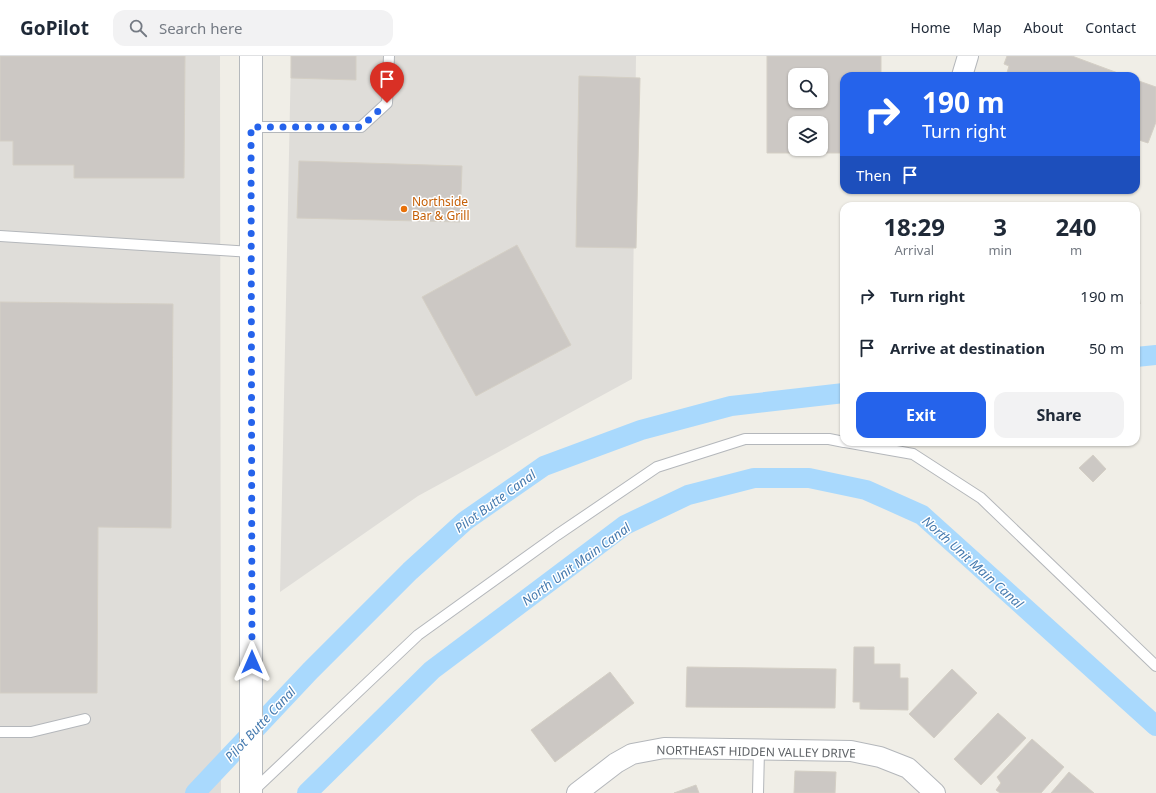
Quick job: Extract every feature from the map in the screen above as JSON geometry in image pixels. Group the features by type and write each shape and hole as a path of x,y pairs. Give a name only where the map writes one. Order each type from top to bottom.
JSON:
{"street":[{"path":"251,56 251,793"},
{"path":"963,72 968,56"},
{"name":"NORTHEAST HIDDEN VALLEY DRIVE","path":"577,793 616,763 632,754 664,748 851,751 880,757 908,768 935,793"}],"lane":[{"path":"251,127 361,127 387,103 389,56"},
{"path":"0,236 252,252"},
{"path":"251,793 418,635 557,535 657,467 745,439 829,439 840,441"},
{"path":"867,446 913,454 981,498 1156,666"},
{"path":"0,732 31,732 85,719"},
{"path":"758,793 759,750"}],"shaded area":[{"path":"0,56 220,56 221,793 0,793"},
{"path":"291,56 636,56 632,379 418,496 280,592"}],"building":[{"path":"0,56 185,56 184,178 74,178 74,165 13,165 13,141 0,141"},
{"path":"291,56 356,56 356,80 291,78"},
{"path":"767,56 881,56 881,72 840,72 840,153 828,153 828,116 788,116 788,153 767,153"},
{"path":"1007,56 1072,56 1115,72 1007,72 1009,66 1004,64"},
{"path":"579,76 640,78 636,248 576,247"},
{"path":"1140,81 1156,87 1156,122 1148,143 1140,140"},
{"path":"299,161 462,166 460,222 297,218"},
{"path":"517,245 571,345 476,396 422,297"},
{"path":"0,302 173,304 171,528 98,527 97,693 0,693"},
{"path":"1093,455 1106,469 1093,482 1079,468"},
{"path":"854,647 874,647 874,664 900,664 900,678 908,678 908,710 860,709 860,702 853,702"},
{"path":"687,667 836,669 835,708 686,707"},
{"path":"952,669 977,693 934,738 909,714"},
{"path":"610,672 634,703 555,762 531,730"},
{"path":"998,713 1026,738 981,785 954,759"},
{"path":"1032,739 1064,767 1041,793 1000,793 996,790 1001,783 997,777"},
{"path":"795,771 836,772 835,793 794,793"},
{"path":"1069,772 1094,793 1051,793"},
{"path":"696,785 699,793 674,793"}],"waterway":[{"name":"Pilot Butte Canal","path":"1140,357 1156,355"},
{"name":"Pilot Butte Canal","path":"195,793 310,671 410,571 465,521 544,466 641,430 731,406 840,393"},
{"name":"North Unit Main Canal","path":"307,793 432,670 625,525 688,495 754,478 809,478 866,490 922,515 1156,726"}],"place":[{"name":"Northside Bar & Grill","path":"404,209"}],"route":[{"path":"252,662 251,127 361,127 387,103"}]}
